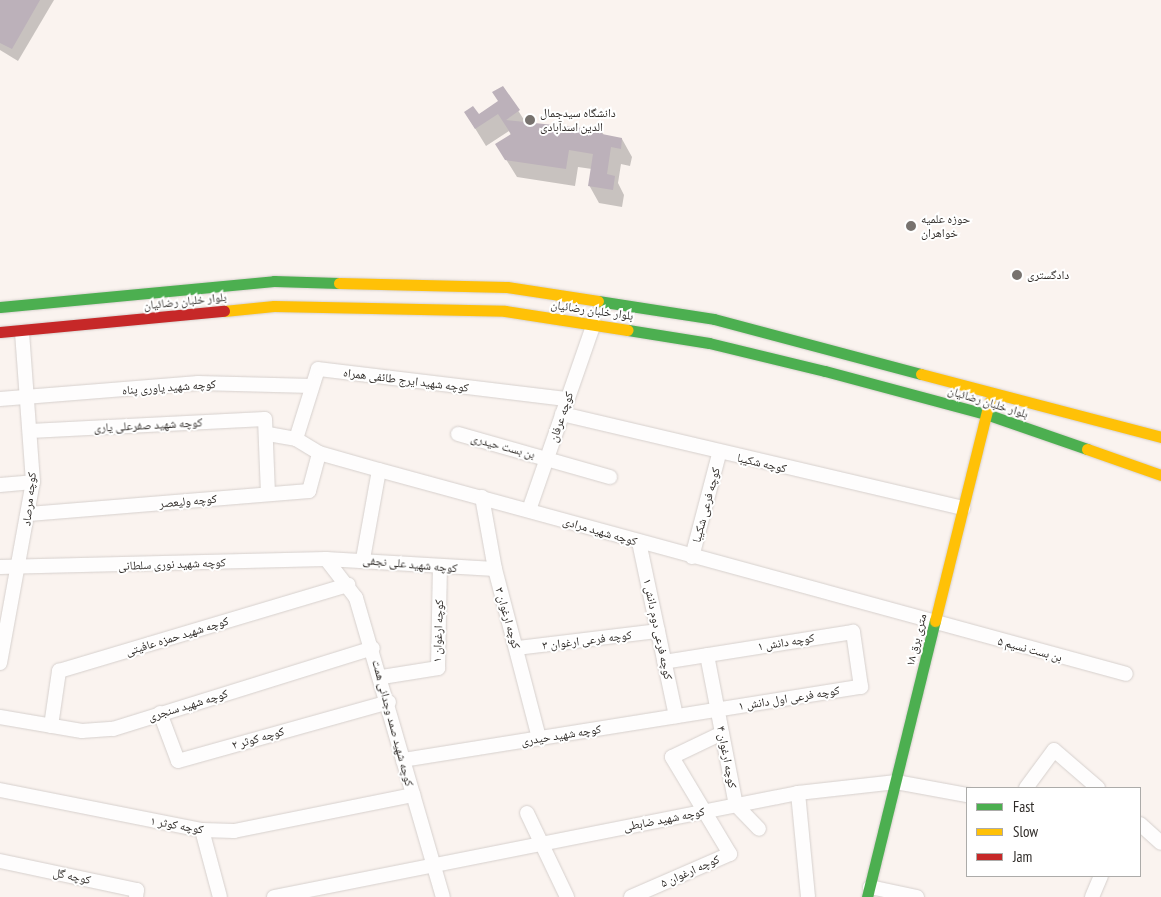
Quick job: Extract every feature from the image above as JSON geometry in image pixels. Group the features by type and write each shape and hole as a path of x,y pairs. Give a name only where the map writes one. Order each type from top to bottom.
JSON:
{"main road":[{"name":"بلوار خلبان رضائیان","path":"0,307 20,307 274,281 507,287 714,318 992,390 1161,437"},
{"name":"بلوار خلبان رضائیان","path":"0,332 22,333 274,306 505,311 594,323 709,343 986,414 1161,476"},
{"path":"20,307 22,333"},
{"name":"۱۸ متری برق","path":"869,892 992,390"}],"street":[{"name":"کوچه عرفان","path":"529,510 594,323"},
{"name":"کوچه مرصاد","path":"0,663 19,569 33,482 22,333"},
{"name":"کوچه شهید ایرج طائفی همراه","path":"296,439 318,369 567,400"},
{"name":"کوچه شهید یاوری پناه","path":"0,399 27,399 198,383 312,386"},
{"name":"کوچه شکیبا","path":"562,414 719,454 963,508"},
{"name":"کوچه شهید صفرعلی یاری","path":"30,431 265,419 268,434"},
{"name":"کوچه شهید مرادی","path":"268,434 296,439 319,453 935,624"},
{"path":"268,434 268,494"},
{"name":"بن بست حیدری","path":"458,434 610,477"},
{"name":"کوچه ولیعصر","path":"28,514 309,491 319,453"},
{"name":"کوچه فرعی شکیبا","path":"692,557 719,454"},
{"path":"363,559 379,470"},
{"path":"0,485 33,482"},
{"name":"کوچه ارغوان ۳","path":"482,497 494,569 517,648 539,738"},
{"name":"کوچه فرعی دوم دانش ۱","path":"639,542 676,716"},
{"name":"کوچه شهید علی نجفی","path":"326,559 363,559 440,568 494,569"},
{"name":"کوچه شهید نوری سلطانی","path":"0,567 19,569 326,559"},
{"name":"کوچه شهید صمد وجدانی همت","path":"326,559 348,585 373,648 443,897"},
{"name":"کوچه ارغوان ۱","path":"382,677 438,668 440,568"},
{"name":"کوچه شهید حمزه عافیتی","path":"51,726 59,671 348,585"},
{"name":"بن بست نسیم ۵","path":"935,624 1126,674"},
{"name":"کوچه فرعی ارغوان ۳","path":"517,648 658,631"},
{"name":"کوچه دانش ۱","path":"664,662 853,632 861,687"},
{"name":"کوچه شهید سنجری","path":"0,717 51,726 113,729 373,648"},
{"name":"کوچه ارغوان ۴","path":"707,655 736,805"},
{"name":"کوچه فرعی اول دانش ۱","path":"718,710 861,687"},
{"name":"کوچه کوثر ۲","path":"160,713 178,761 389,702"},
{"name":"کوچه شهید حیدری","path":"404,760 718,710"},
{"path":"702,812 672,757 722,733"},
{"path":"1027,787 1054,750 1097,787"},
{"name":"کوچه شهید ضابطی","path":"274,897 434,862 798,793 896,782 966,795"},
{"name":"کوچه کوثر ۱","path":"0,790 202,830 234,831 413,795"},
{"path":"798,793 808,897"},
{"path":"736,805 759,830"},
{"name":"کوچه ارغوان ۵","path":"632,897 730,854 702,812"},
{"path":"527,813 539,842 567,897"},
{"path":"1141,825 1161,842"},
{"path":"202,830 220,897"},
{"name":"کوچه گل","path":"0,861 137,890 136,897"},
{"path":"1092,897 1101,877"},
{"path":"869,892 917,897"}],"building":[{"path":"0,0 40,0 12,49 0,43"},
{"path":"503,86 520,110 506,120 602,130 602,134 622,138 621,149 611,147 607,174 615,176 613,190 588,186 593,154 569,150 566,169 505,160 495,144 511,134 498,114 475,129 464,112 473,106 479,114 498,101 492,92"}],"traffic: fast":[{"path":"0,307 274,281 339,283"},
{"path":"598,301 714,319 921,374"},
{"path":"628,330 709,343 825,371 986,414 1087,449"},
{"path":"867,897 935,621"}],"traffic: slow":[{"path":"339,283 507,287 598,301"},
{"path":"224,311 274,306 505,311 628,330"},
{"path":"921,374 1161,437"},
{"path":"935,621 989,402"},
{"path":"1087,449 1161,475"}],"traffic: jam":[{"path":"0,332 224,311"}],"place":[{"name":"دانشگاه سیدجمال الدین اسدآبادی","path":"530,120"},
{"name":"حوزه علمیه خواهران","path":"911,226"},
{"name":"دادگستری","path":"1017,275"}]}
